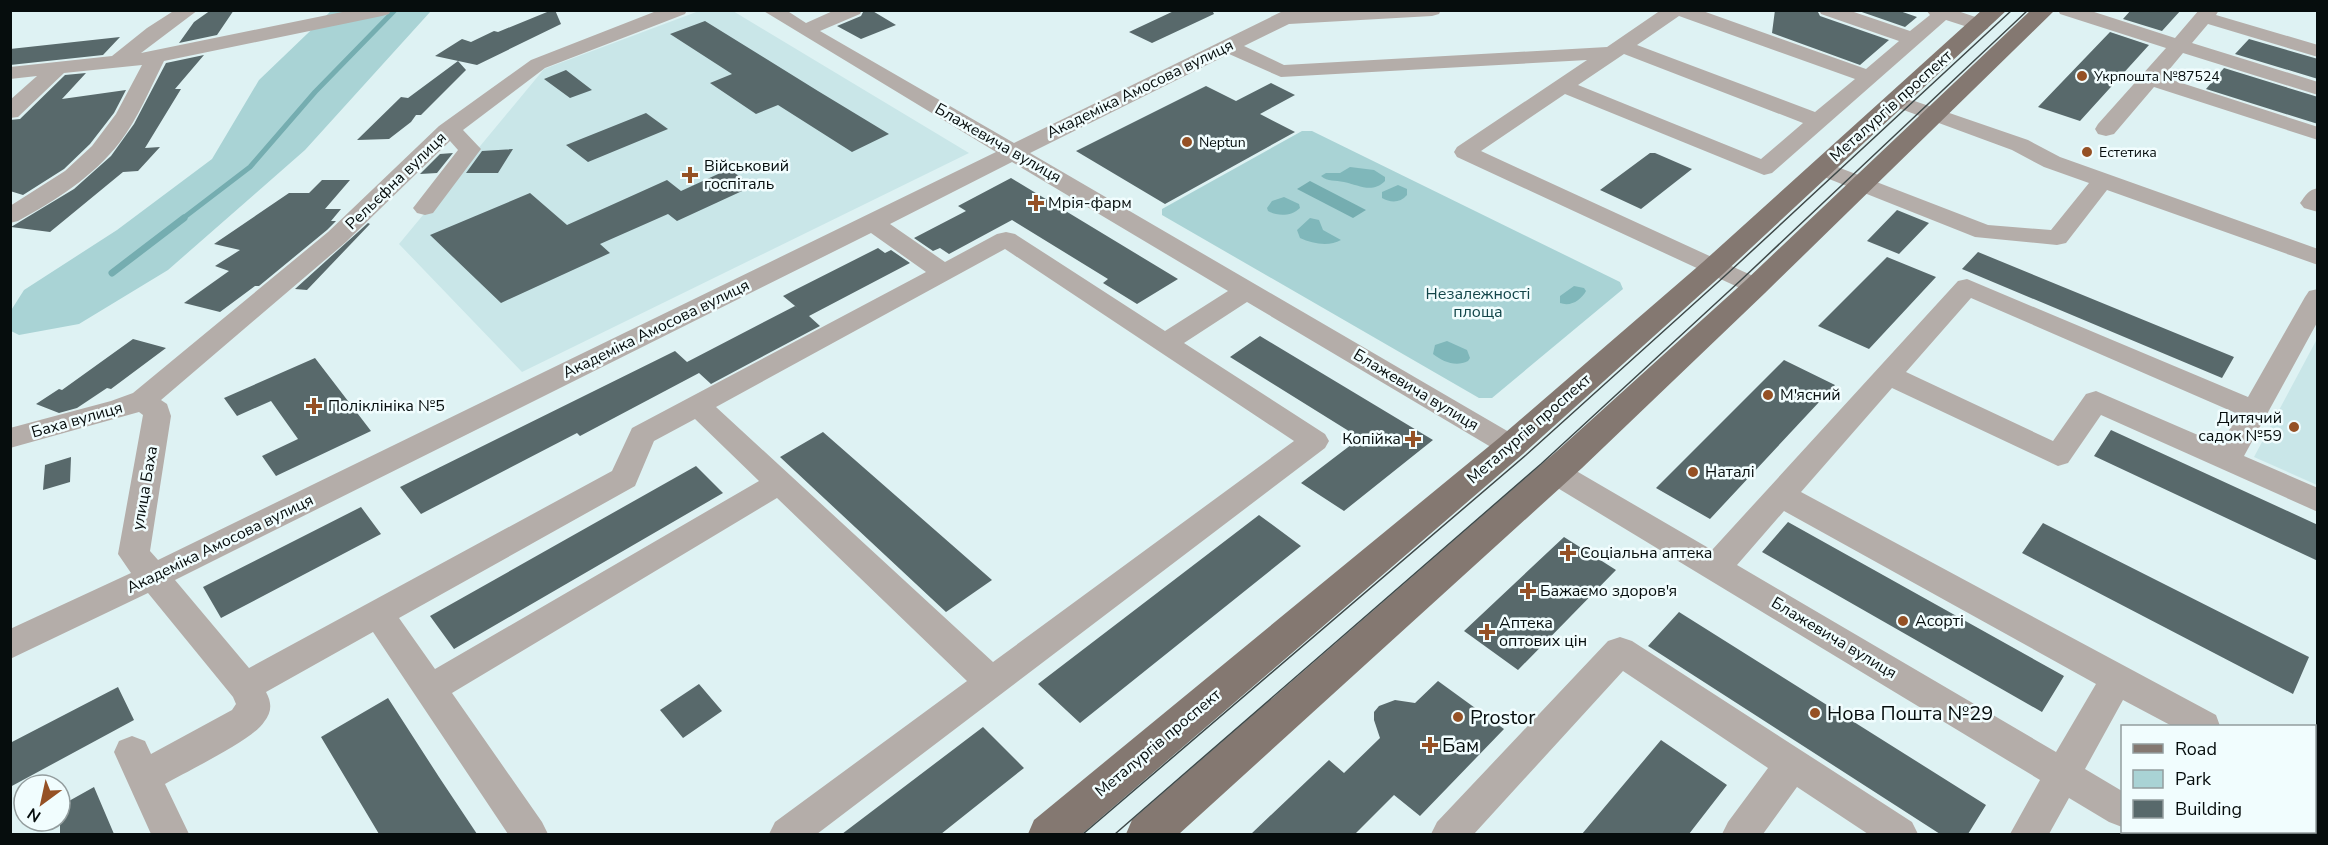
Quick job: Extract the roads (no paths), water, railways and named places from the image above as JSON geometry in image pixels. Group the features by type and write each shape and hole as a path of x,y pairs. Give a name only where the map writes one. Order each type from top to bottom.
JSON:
{"main road":[{"path":"1148,834 1556,473 1755,287 2044,10"},
{"name":"Металургів проспект","path":"1050,834 1511,446 1713,268 1988,18"},
{"name":"Блажевича вулиця","path":"1511,446 1556,473"}],"street":[{"path":"117,62 154,32 189,10"},
{"name":"Рельєфна вулиця","path":"144,400 337,237 447,131 538,64 678,10"},
{"name":"Блажевича вулиця","path":"771,10 1511,446"},
{"path":"805,30 853,10"},
{"path":"1294,14 1432,10"},
{"path":"1675,10 1465,152 1755,287"},
{"path":"1680,10 1869,77"},
{"path":"1828,10 1913,39"},
{"path":"2067,10 2318,88"},
{"path":"1563,86 1764,168 1913,39 1939,12 1988,18"},
{"path":"10,73 156,57 373,13"},
{"name":"Академіка Амосова вулиця","path":"13,642 153,576 1294,14"},
{"path":"2106,129 2207,14 2318,51"},
{"path":"1229,46 1281,71 1617,50 1818,121"},
{"path":"10,216 67,180 99,154 122,124 156,57"},
{"path":"10,112 58,68"},
{"path":"2150,79 2318,134"},
{"path":"1897,100 2020,145 2052,162 2318,258"},
{"path":"425,207 470,150 456,135 447,131"},
{"path":"1822,168 1984,232 2056,238 2103,180"},
{"path":"2318,195 2312,203 2318,205"},
{"path":"872,222 944,273"},
{"path":"245,687 624,478 642,435 1006,239 1315,441 788,834"},
{"path":"1715,568 1967,287 2254,410"},
{"path":"1166,342 1247,290"},
{"path":"2227,460 2318,297"},
{"path":"1888,375 2058,456 2096,401 2318,501"},
{"name":"Баха вулиця","path":"10,438 119,409 144,400"},
{"name":"улица Баха","path":"144,400 157,411 157,416 134,554 137,561 153,576"},
{"path":"697,405 992,683"},
{"name":"Блажевича вулиця","path":"1556,473 2121,809"},
{"path":"430,689 780,482"},
{"path":"1781,495 2201,725"},
{"path":"153,576 245,687 254,703 252,712 244,721 138,765 171,834"},
{"path":"378,613 530,834"},
{"path":"1450,834 1620,651 1899,834"},
{"path":"2029,834 2117,679"},
{"path":"1741,834 1793,764"}],"waterway":[{"path":"182,219 250,167 315,92 395,10"},
{"path":"112,273 184,218"}],"tram line":[{"path":"1083,834 1526,455 1727,274 2012,10"},
{"path":"1115,834 1541,464 1740,281 2028,10"}],"place":[{"name":"Укрпошта №87524","path":"2082,76"},
{"name":"Neptun","path":"1187,142"},
{"name":"Естетика","path":"2087,152"},
{"name":"Військовий госпіталь","path":"690,175"},
{"name":"Мрія-фарм","path":"1036,203"},
{"name":"М'ясний","path":"1768,395"},
{"name":"Поліклініка №5","path":"314,406"},
{"name":"Дитячий садок №59","path":"2294,427"},
{"name":"Копійка","path":"1413,439"},
{"name":"Наталі","path":"1693,472"},
{"name":"Соціальна аптека","path":"1568,553"},
{"name":"Бажаємо здоров'я","path":"1528,591"},
{"name":"Асорті","path":"1903,621"},
{"name":"Аптека оптових цін","path":"1487,632"},
{"name":"Нова Пошта №29","path":"1815,713"},
{"name":"Prostor","path":"1458,717"},
{"name":"Бам","path":"1430,745"}],"park label":[{"name":"Незалежності площа","path":"1478,303"}]}
